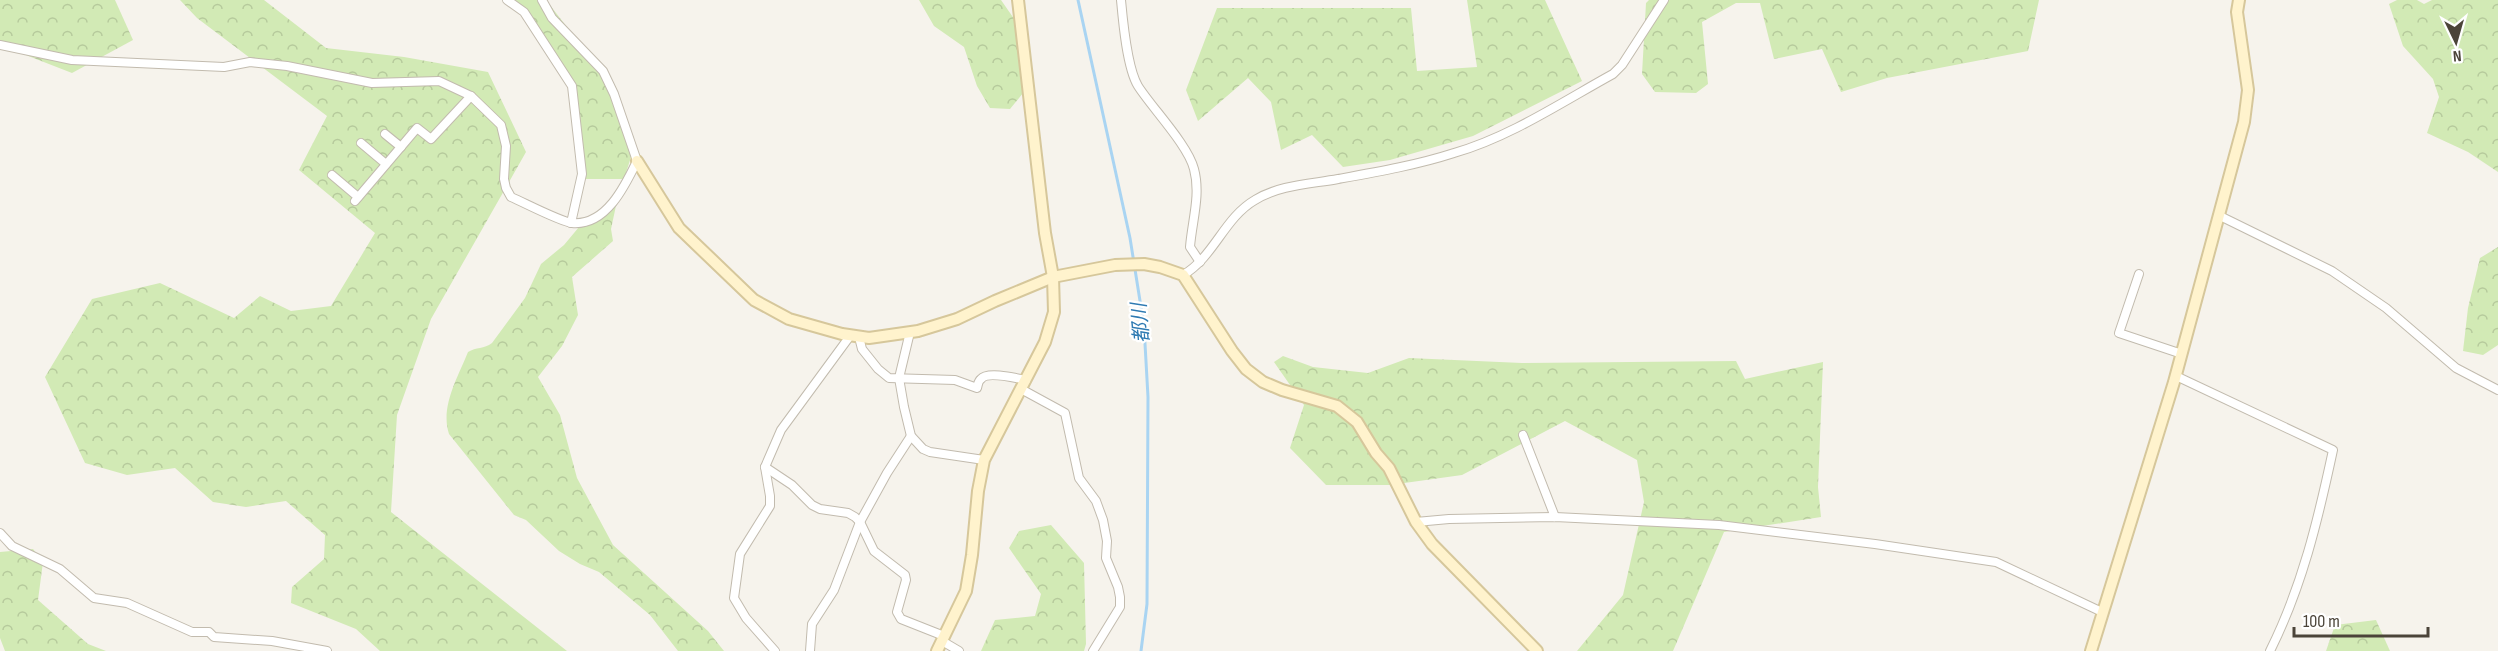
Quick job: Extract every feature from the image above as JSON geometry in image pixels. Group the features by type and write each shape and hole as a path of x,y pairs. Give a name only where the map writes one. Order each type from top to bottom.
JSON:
{"street":[{"path":"507,0 524,12 572,86 582,174 571,223"},
{"path":"542,0 552,18 603,71 614,94 637,162 679,228 754,300 789,319 854,336 881,337 957,319 994,301 1053,278 1127,264 1144,264 1183,275 1246,369 1263,382 1282,390 1337,406 1357,422 1376,453 1389,468 1416,522 1432,544 1537,651"},
{"path":"941,643 966,591 984,460 1052,322 1053,278 1045,233 1018,0"},
{"path":"1121,0 1130,61 1137,83 1194,166 1197,201 1190,247 1200,262"},
{"path":"1183,275 1200,262 1236,216 1254,200 1266,194 1285,188 1376,172 1456,153 1511,130 1613,74 1622,65 1664,0"},
{"path":"2091,651 2176,376 2247,108 2247,69 2237,12 2239,0"},
{"path":"0,45 72,60 224,67 250,62 287,66 372,83 439,81 471,96 501,125 506,146 504,179 511,197 571,223 600,214 621,193 637,162"},
{"path":"332,175 356,199 417,128 431,139 471,96"},
{"path":"385,134 401,147"},
{"path":"361,143 386,164"},
{"path":"2220,216 2332,271 2386,308 2456,368 2498,390"},
{"path":"2139,274 2119,333 2182,354"},
{"path":"909,332 899,378 911,436 923,449 930,452 984,460"},
{"path":"854,336 878,369 889,378 955,380 977,388 985,376 997,375 1023,384 1065,413 1079,478 1096,501 1103,520 1107,541 1106,558 1118,586 1120,607 1093,651"},
{"path":"775,651 746,618 734,598 740,554 770,506 765,466 786,424 854,336"},
{"path":"2176,376 2333,450 2309,553 2295,595 2270,651"},
{"path":"1523,435 1555,517"},
{"path":"810,651 812,624 834,590 860,522 887,472 911,436"},
{"path":"765,466 792,485 812,505 820,509 848,513 860,522 880,559 905,575 906,580 897,612 901,619 959,651"},
{"path":"1416,522 1449,519 1555,517 1719,525 1875,544 1996,562 2102,612"},
{"path":"0,533 12,546 60,569 94,598 127,603 192,632 209,632 214,637 272,641 327,651"}],"green space":[{"path":"0,0 115,0 133,40 72,73 0,45"},
{"path":"180,0 264,0 326,48 404,57 488,72 526,152 431,319 397,415 391,512 567,651 380,651 356,629 291,603 292,587 324,559 325,535 286,501 246,507 213,502 175,468 127,475 85,463 45,377 92,299 160,283 234,318 260,296 291,311 331,306 375,233 299,170 327,116 197,18"},
{"path":"511,0 546,0 604,75 631,157 624,179 586,179 573,81 525,10"},
{"path":"919,0 1001,0 1017,23 1028,87 1010,109 990,108 977,86 964,47 934,26"},
{"path":"1467,0 1545,0 1582,81 1473,136 1390,160 1343,167 1312,135 1281,150 1271,102 1248,78 1198,121 1186,90 1217,8 1411,8 1417,71 1477,67"},
{"path":"1649,0 2039,0 2028,51 1887,78 1841,92 1822,49 1774,59 1760,3 1736,3 1702,22 1708,84 1696,93 1655,92 1642,74 1646,3"},
{"path":"2397,0 2417,0 2424,4 2432,0 2498,0 2498,172 2468,152 2427,133 2439,97 2433,79 2403,46 2389,4"},
{"path":"617,201 611,229 613,241 572,277 578,315 562,346 538,377 560,415 577,478 613,545 708,631 724,651 678,651 650,615 599,572 559,551 526,520 514,515 449,434 448,403 468,352 492,343 525,298 541,264 564,245 579,227 592,221"},
{"path":"2498,247 2498,345 2483,355 2463,351 2468,308 2480,258"},
{"path":"1283,356 1313,367 1368,373 1409,358 1522,363 1736,361 1745,379 1823,362 1818,487 1821,517 1724,532 1673,651 1577,651 1623,595 1644,502 1637,460 1565,421 1462,475 1390,485 1326,485 1290,448 1304,405 1274,362"},
{"path":"1051,525 1084,563 1086,644 1084,651 981,651 995,620 1035,616 1041,594 1009,548 1019,531"},
{"path":"33,549 43,562 38,600 88,644 106,651 5,651 0,638 0,552"},
{"path":"2376,620 2390,651 2326,651 2335,625"}],"waterway":[{"name":"都川","path":"1078,0 1130,238 1144,326 1148,397 1147,604 1141,651"}]}
